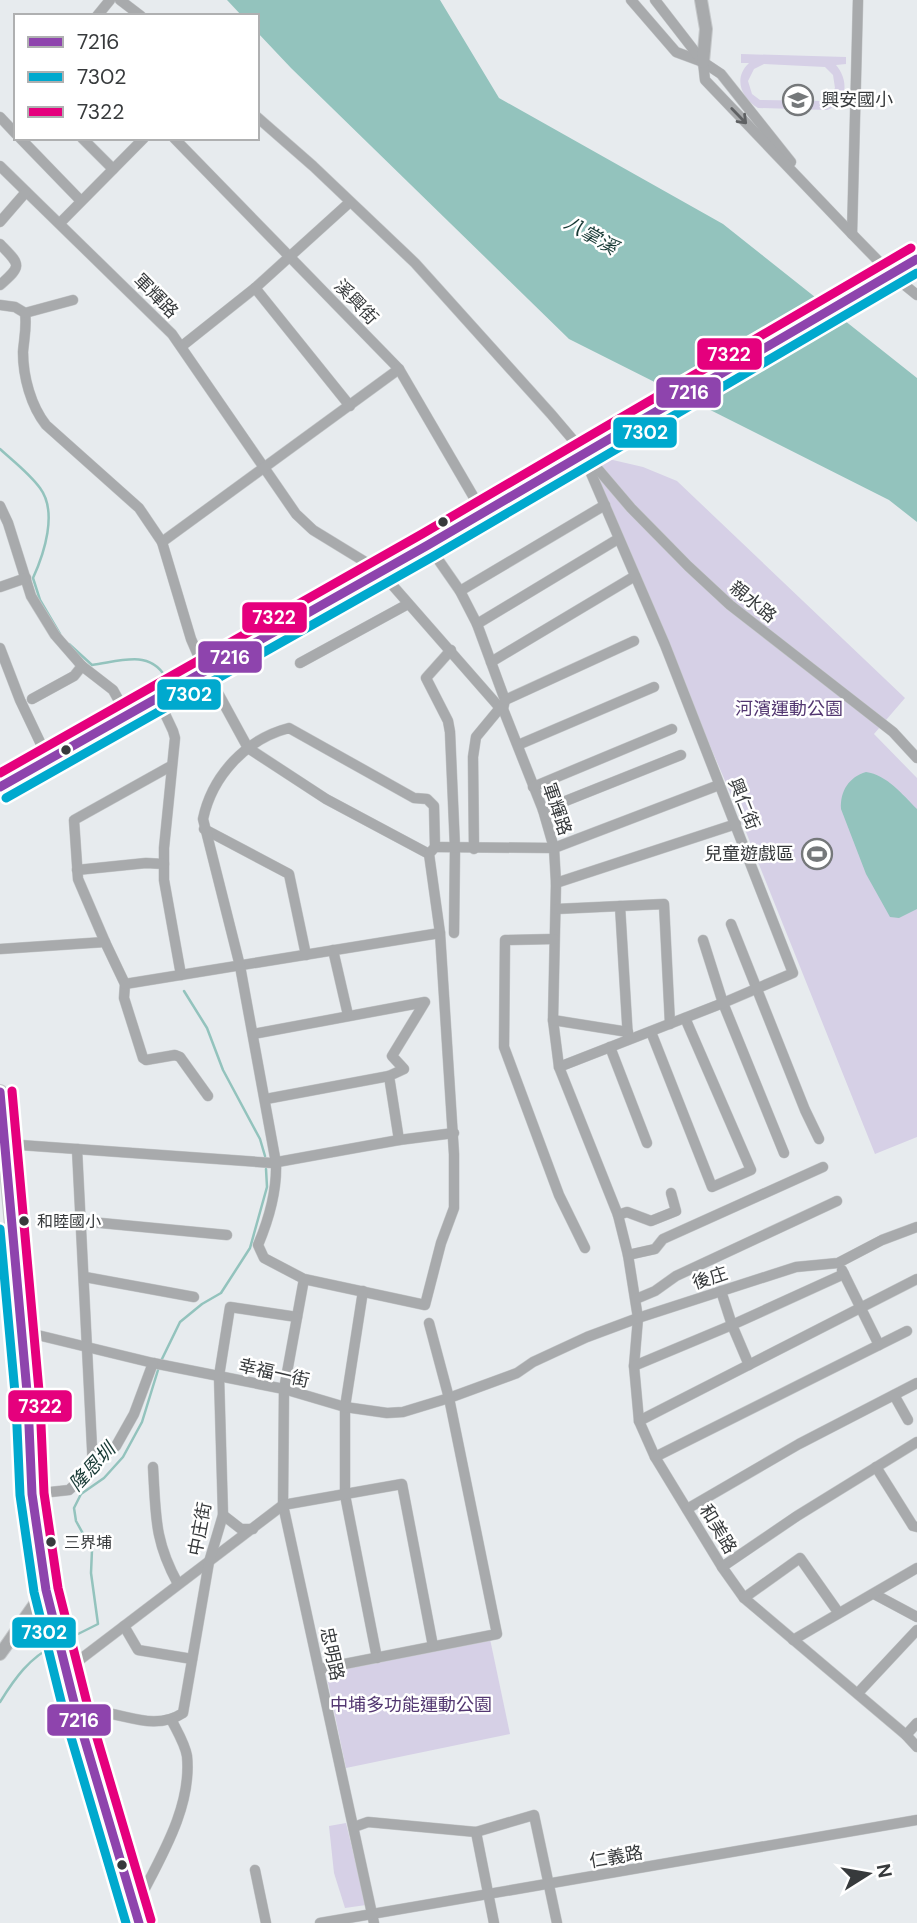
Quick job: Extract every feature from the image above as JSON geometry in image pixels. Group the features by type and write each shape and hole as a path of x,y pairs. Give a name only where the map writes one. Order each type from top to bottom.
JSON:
{"main road":[{"path":"0,787 428,545 917,260"},
{"path":"0,1092 6,1144 5,1220 22,1331 33,1494 46,1590 63,1664 139,1923"}],"street":[{"path":"99,14 110,0"},
{"path":"120,0 138,14"},
{"path":"631,0 676,52 703,62 721,74 831,212"},
{"path":"655,0 703,62"},
{"path":"701,0 706,29 703,62 705,80 891,274 917,295"},
{"path":"852,234 858,0"},
{"path":"0,117 14,132"},
{"path":"259,119 415,263 551,414 582,454"},
{"path":"22,140 81,201"},
{"path":"84,140 113,169"},
{"path":"60,223 142,140"},
{"name":"溪興街","path":"176,140 399,369 483,513"},
{"name":"軍輝路","path":"0,166 153,314 181,346 296,514 313,530 380,571 503,706 554,848 556,908 553,1020 559,1067 618,1215 628,1255"},
{"path":"0,222 26,192"},
{"path":"181,346 255,288 350,202"},
{"path":"0,244 17,261 18,266 0,285"},
{"path":"255,288 350,406"},
{"path":"0,305 15,307 25,313 73,300"},
{"path":"25,313 23,354 32,403 46,425 139,508 162,542 191,639 205,671 248,748 326,799 432,850 554,848 719,785"},
{"path":"162,542 399,369"},
{"name":"興仁街","path":"559,1067 610,1047 628,1036 650,1032 793,973 665,645 582,454"},
{"name":"親水路","path":"582,454 631,508 730,605 893,732 917,758"},
{"path":"460,591 606,505"},
{"path":"0,506 31,597 55,635 82,666 113,690 127,716"},
{"path":"477,624 618,539"},
{"path":"428,545 460,591 477,624 503,706"},
{"path":"491,662 635,576"},
{"path":"0,587 26,578"},
{"path":"300,663 408,604"},
{"path":"474,849 472,757 476,737 503,706 634,641"},
{"path":"0,648 20,700 49,761"},
{"path":"451,650 426,678 437,704 448,720 450,732 455,848 454,933"},
{"path":"32,699 74,676 82,666"},
{"path":"518,745 654,687"},
{"path":"158,699 173,731 164,880 181,975"},
{"path":"289,728 414,798 427,799 434,806 432,850 454,1133 454,1209 441,1243 425,1305 304,1279 264,1258 258,1245 268,1220 277,1177 276,1163 240,967 204,829 207,800 235,758 275,732 289,728"},
{"path":"533,787 672,729"},
{"path":"542,810 681,755"},
{"path":"171,766 74,820 78,879 125,984 124,998 143,1058 180,1057 208,1096"},
{"path":"556,883 736,824"},
{"path":"204,829 289,874 306,955"},
{"path":"77,870 146,863 164,864"},
{"path":"556,908 664,904 670,1024"},
{"path":"553,1020 628,1036 620,906"},
{"path":"730,924 819,1139"},
{"path":"125,984 440,933"},
{"path":"554,939 505,940 504,1047 559,1195 585,1248"},
{"path":"704,940 723,1003 784,1153"},
{"path":"0,949 106,942"},
{"path":"333,950 348,1016"},
{"path":"253,1034 425,1002 392,1056 404,1069 389,1076 266,1099"},
{"path":"650,1032 712,1187 730,1180 751,1171 685,1018"},
{"path":"610,1047 648,1143"},
{"path":"389,1076 399,1140"},
{"path":"6,1144 276,1163 399,1140 454,1133"},
{"path":"77,1149 93,1468"},
{"path":"628,1255 655,1249 663,1239 823,1167"},
{"path":"618,1215 627,1212 651,1221 676,1211 671,1193"},
{"path":"636,1299 655,1292 676,1276 837,1201"},
{"path":"80,1221 227,1234"},
{"name":"後庄","path":"517,1373 533,1362 576,1342 638,1318 796,1268 816,1263 838,1263 882,1240 917,1227"},
{"name":"和美路","path":"628,1255 638,1318 634,1366 639,1421 655,1457 744,1598 858,1693 917,1747"},
{"path":"838,1263 879,1345"},
{"path":"634,1366 732,1325 844,1273"},
{"path":"85,1277 194,1297"},
{"name":"忠明路","path":"304,1279 284,1389 283,1505 373,1918"},
{"path":"639,1421 863,1309 917,1279"},
{"path":"363,1291 345,1407 345,1495 377,1658"},
{"path":"721,1291 749,1365"},
{"name":"中庄街","path":"172,1721 183,1713 209,1563 223,1515 219,1376 230,1307 297,1317"},
{"path":"319,1669 497,1634 449,1398 429,1323"},
{"name":"幸福一街","path":"22,1331 153,1363 284,1389 345,1407 387,1413 403,1412 449,1398 517,1373"},
{"path":"655,1457 906,1331"},
{"path":"33,1494 69,1490 116,1446 127,1427 153,1363"},
{"path":"687,1509 799,1444 917,1383"},
{"path":"894,1395 908,1420"},
{"path":"722,1567 917,1442"},
{"path":"153,1467 157,1533 162,1552 178,1584"},
{"path":"876,1467 917,1527"},
{"path":"63,1664 124,1626 283,1505 402,1484 433,1646"},
{"path":"223,1515 241,1529 253,1529"},
{"path":"744,1598 800,1558 838,1612"},
{"path":"793,1640 917,1568"},
{"path":"0,1654 46,1590"},
{"path":"874,1594 917,1617"},
{"path":"124,1626 138,1650 192,1659"},
{"path":"19,1629 47,1629 57,1638"},
{"path":"858,1693 917,1630"},
{"path":"77,1714 87,1711 140,1721 172,1721 187,1755 187,1784 167,1846 140,1898 132,1902"},
{"path":"906,1735 917,1723"},
{"path":"354,1827 368,1822 476,1832 534,1815 556,1923"},
{"name":"仁義路","path":"320,1923 373,1918 488,1894 917,1819"},
{"path":"476,1832 494,1923"},
{"path":"255,1870 266,1923"}],"green space":[{"path":"741,54 846,57 846,64 836,65 843,77 843,97 827,110 758,108 743,93 741,75 749,63 741,63","holes":["764,64 825,67 833,75 835,88 830,96 820,101 760,100 752,94 748,81 754,69"]},
{"name":"河濱運動公園","path":"600,457 643,467 677,481 905,698 874,734 917,778 917,1137 875,1154 732,797 589,464"},
{"name":"中埔多功能運動公園","path":"490,1639 510,1734 346,1768 326,1673"},
{"path":"346,1823 366,1905 345,1908 334,1873 329,1826"}],"water":[{"name":"八掌溪","path":"227,0 440,0 499,98 723,224 917,378 917,522 889,500 569,339 291,68 259,34 259,14 240,14"},
{"path":"866,772 887,781 917,809 917,909 899,918 890,917 866,874 841,809 842,796 850,781"}],"pier":[{"path":"823,299 845,316 691,404 664,391"}],"waterway":[{"name":"隆恩圳","path":"0,449 31,477 45,498 49,521 33,578 40,600 60,634"},
{"name":"隆恩圳","path":"69,644 92,665 136,659 154,664 168,682"},
{"name":"隆恩圳","path":"184,991 207,1028 223,1070 260,1139 265,1156"},
{"name":"隆恩圳","path":"161,1361 180,1322 221,1293 250,1248 267,1187 266,1169"},
{"name":"隆恩圳","path":"64,1641 98,1624 91,1573 92,1550 76,1521 74,1508 81,1494 104,1478 123,1457 142,1422 158,1370"},
{"name":"隆恩圳","path":"0,1702 23,1669 55,1645"}],"transit line":[{"name":"7322","path":"0,773 422,534 911,248"},
{"name":"7216","path":"0,787 428,545 917,259"},
{"name":"7302","path":"6,798 434,556 917,273"},
{"name":"7322","path":"12,1091 40,1402 44,1493 58,1588 89,1711 151,1920"},
{"name":"7216","path":"0,1092 28,1403 32,1494 46,1590 77,1714 139,1923"},
{"name":"7302","path":"0,1229 16,1404 20,1495 34,1592 65,1717 126,1923"}],"place":[{"name":"興安國小","path":"798,100"},
{"name":"兒童遊戲區","path":"817,854"},
{"name":"和睦國小","path":"24,1221"},
{"name":"三界埔","path":"51,1542"}]}
